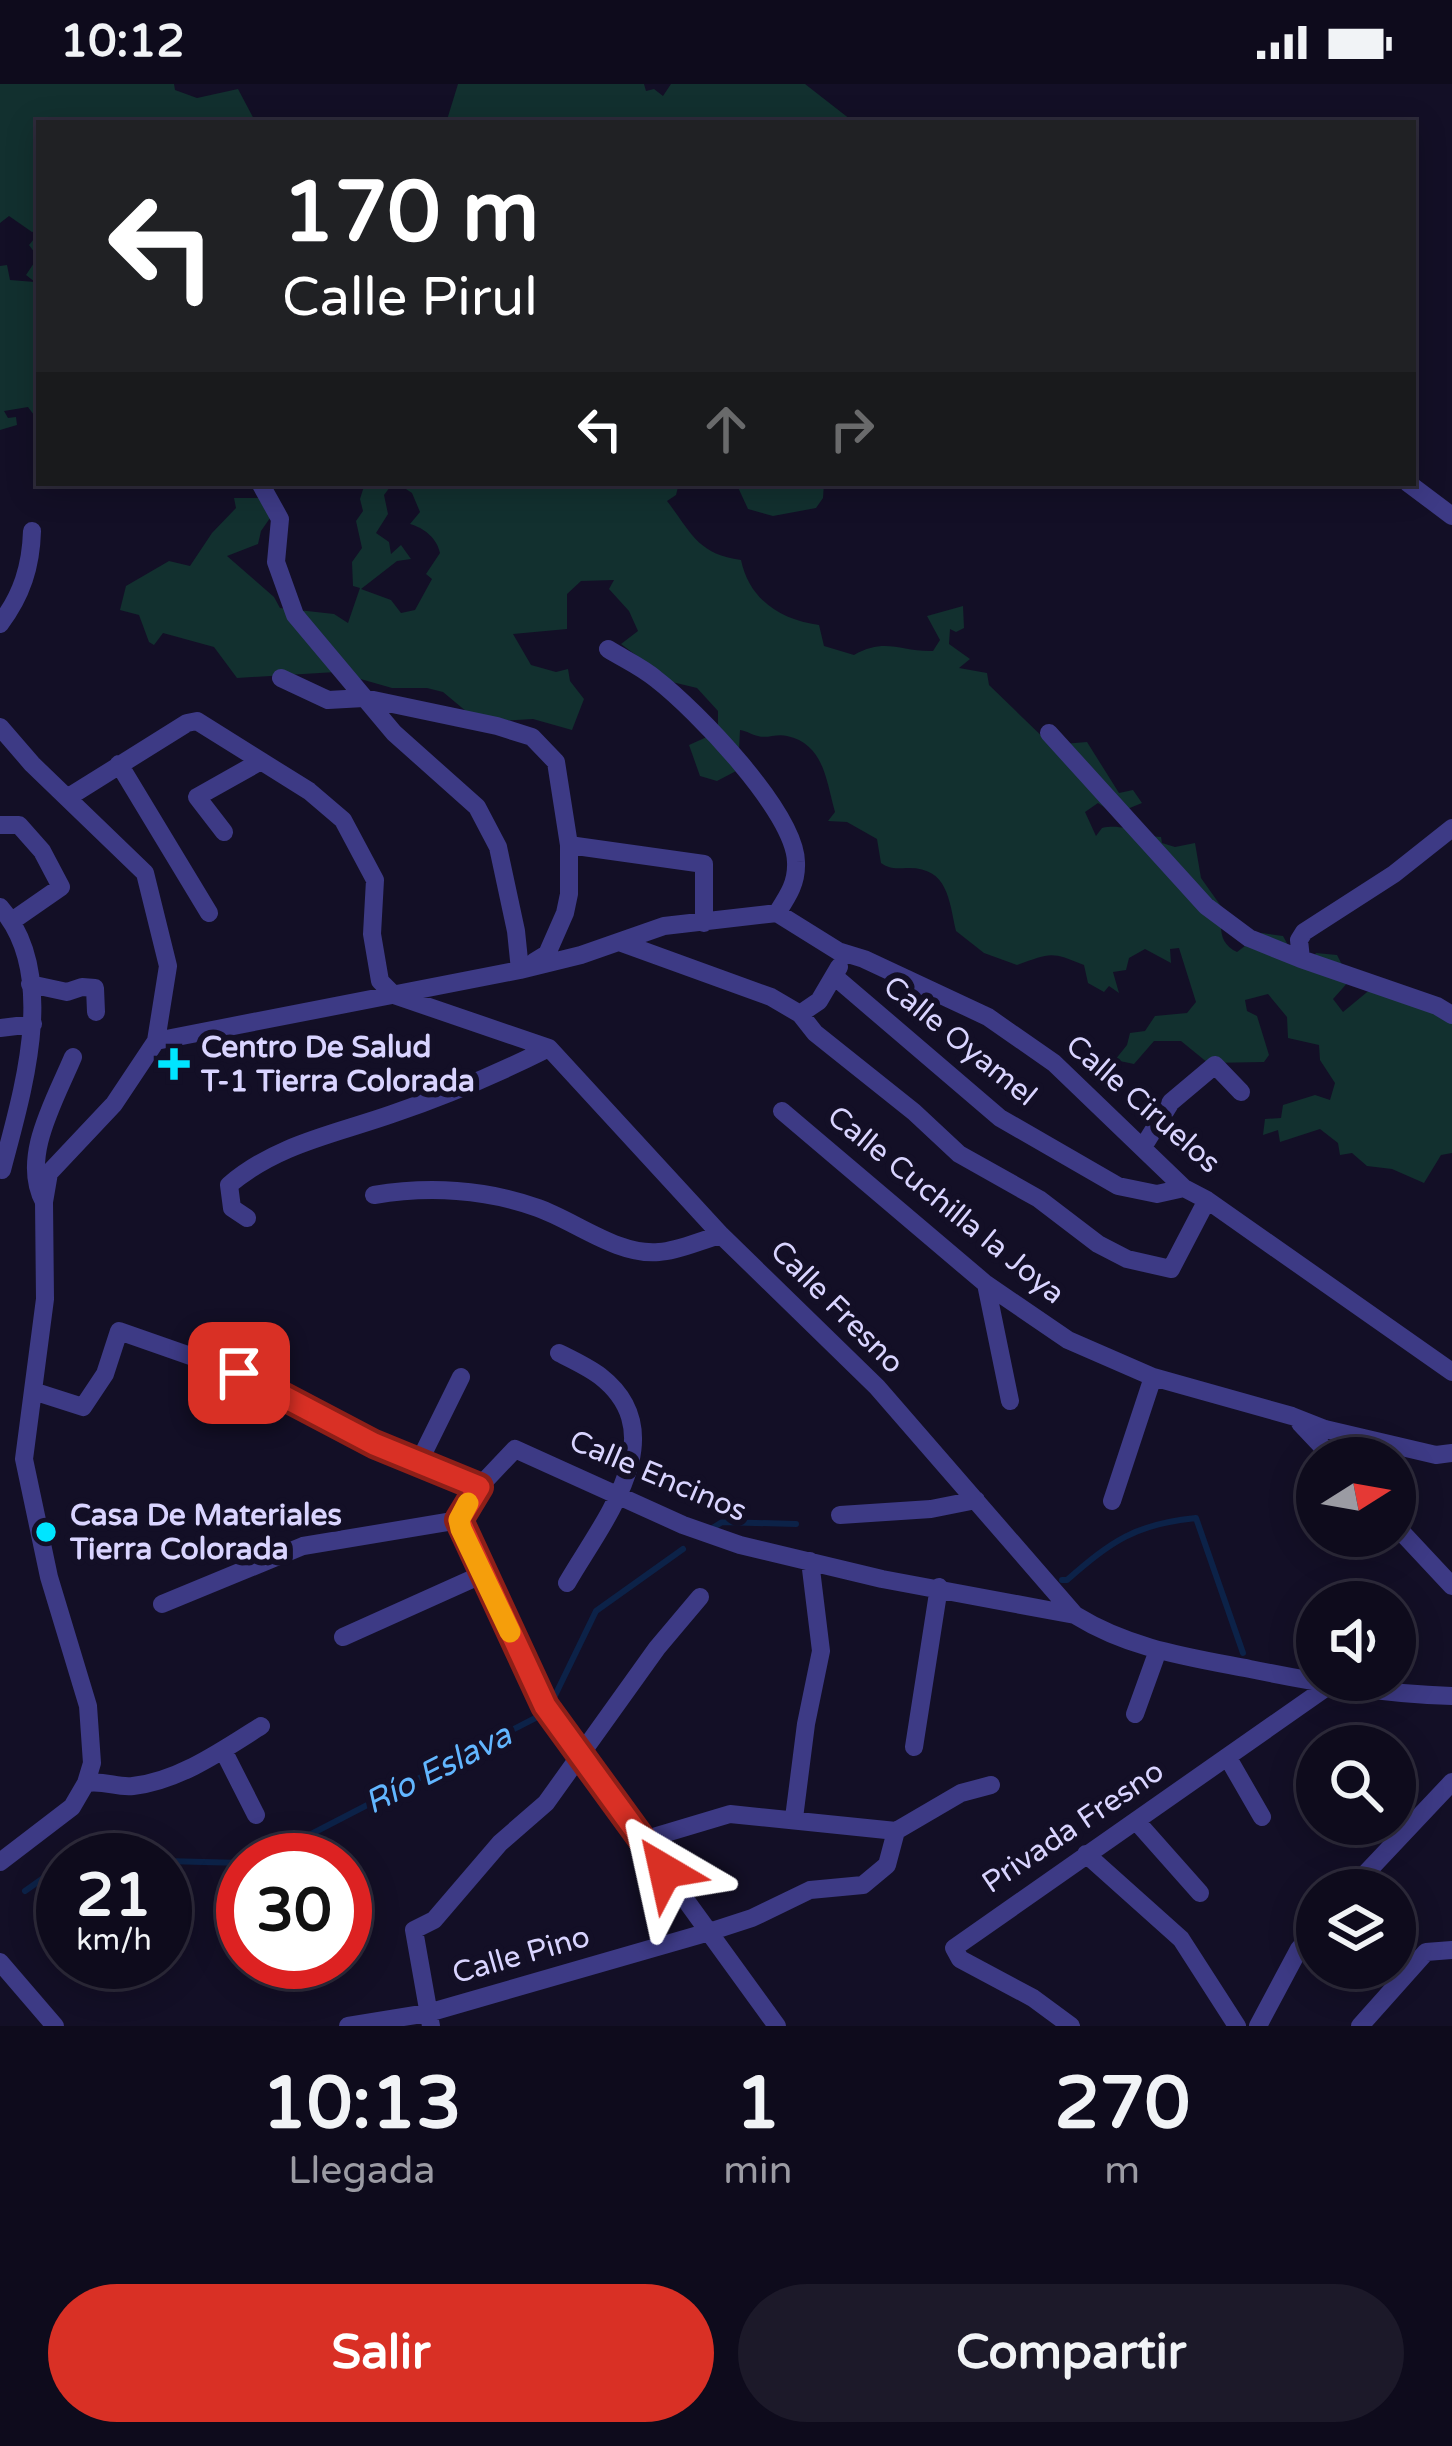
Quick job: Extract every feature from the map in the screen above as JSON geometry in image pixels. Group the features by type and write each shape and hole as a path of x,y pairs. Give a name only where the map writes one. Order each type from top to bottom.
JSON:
{"street":[{"path":"262,486 280,519 275,562 295,615 394,734 477,807 498,847 517,931 520,970"},
{"path":"1412,486 1452,516"},
{"path":"0,623 13,607 31,563 32,531"},
{"path":"156,1041 520,970 622,943 664,926 777,913 794,887 797,859 775,805 700,717 657,679 608,649"},
{"path":"281,678 328,700 364,698 532,737 556,761 569,845 566,914 547,954 520,970"},
{"path":"67,798 197,721 309,791 343,820 375,880 372,934 380,981 394,995 549,1048"},
{"path":"0,728 145,873 168,966 156,1041 114,1104 50,1173 44,1202 45,1299 24,1460 49,1577 88,1706 92,1762 72,1807 0,1862"},
{"path":"1049,733 1206,906 1250,938 1452,1015"},
{"path":"224,832 196,797 261,761"},
{"path":"119,764 209,913"},
{"path":"0,825 19,825 42,851 61,887 6,914 26,951 32,1024 28,1064 1,1171"},
{"path":"1301,959 1299,940 1304,932 1394,874 1452,828"},
{"path":"569,845 704,864 704,923"},
{"path":"151,889 188,878"},
{"name":"Calle Ciruelos","path":"777,913 838,951 988,1016 1054,1063 1184,1188 1452,1372"},
{"path":"622,943 771,997 800,1015 815,1033 959,1154 1039,1199 1098,1244 1162,1270 1171,1269 1207,1200"},
{"path":"800,1015 819,1001 834,976 841,963 838,951"},
{"name":"Calle Oyamel","path":"834,976 1000,1118 1118,1186 1157,1194 1184,1188"},
{"path":"29,984 67,992 95,988 96,1012"},
{"path":"0,1028 32,1024"},
{"path":"247,1218 232,1208 230,1185 250,1167 281,1150 392,1114 549,1048"},
{"name":"Calle Fresno","path":"549,1048 721,1235 840,1348 1075,1615"},
{"path":"44,1202 35,1186 34,1161 73,1057"},
{"path":"1143,1147 1171,1102 1215,1065 1241,1092"},
{"path":"1,1171 19,1156 55,1101"},
{"name":"Calle Cuchilla la Joya","path":"782,1111 986,1284 1068,1340 1154,1377 1292,1416 1312,1437"},
{"path":"374,1196 446,1190 507,1199 628,1248 658,1253 721,1235"},
{"path":"986,1284 1010,1401"},
{"path":"33,1391 83,1407 105,1374 119,1331 239,1373 418,1464 479,1487"},
{"path":"560,1353 603,1378 629,1413 637,1444 618,1496 567,1583"},
{"path":"418,1464 461,1377"},
{"path":"1112,1501 1154,1377"},
{"path":"1292,1416 1325,1429 1436,1455 1452,1453"},
{"name":"Calle Encinos","path":"459,1520 479,1487 509,1454 521,1449 618,1496 740,1545 1075,1615 1157,1653 1296,1681"},
{"path":"840,1516 932,1509 976,1500"},
{"path":"162,1604 303,1546 459,1520 549,1711 777,2026"},
{"path":"1416,1547 1452,1586"},
{"path":"794,1819 821,1651 810,1562"},
{"path":"343,1637 482,1575"},
{"path":"914,1747 939,1587"},
{"path":"430,2020 414,1930 434,1920 500,1844 546,1802 657,1648 700,1597"},
{"path":"1135,1714 1157,1653"},
{"name":"Calle Encinos","path":"1416,1693 1452,1696"},
{"name":"Privada Fresno","path":"1071,2026 1033,1998 960,1959 954,1948 1307,1701"},
{"path":"86,1784 104,1780 132,1786 164,1778 261,1726"},
{"path":"223,1750 256,1815"},
{"path":"1228,1757 1262,1816"},
{"path":"1370,1869 1452,1782"},
{"path":"643,1840 730,1814 896,1831 961,1793 991,1784"},
{"path":"1137,1822 1200,1893"},
{"name":"Calle Pino","path":"347,2026 430,2020 752,1918 810,1890 862,1885 887,1865 896,1831"},
{"path":"1087,1854 1181,1939 1237,2026"},
{"path":"1360,2026 1426,1952 1452,1950"},
{"path":"1258,2026 1296,1955"},
{"path":"3,1970 55,2026"}],"green space":[{"path":"0,84 174,84 175,90 197,98 238,89 254,120 36,120 36,231 9,216 0,223"},
{"path":"458,84 644,84 646,91 654,89 663,96 671,84 805,84 851,120 447,120"},
{"path":"36,260 36,418 28,407 4,411 8,418 16,417 17,425 0,430 0,266 7,265 10,280 35,282 26,275"},
{"path":"364,486 391,486 384,495 388,514 376,533 389,542 391,554 401,545 411,559 397,561 361,589 391,600 401,613 415,610 432,579 426,574 440,553 429,534 410,524 420,512 412,493 402,486 678,486 676,495 667,501 696,540 714,553 741,560 759,596 779,613 819,625 824,646 854,655 884,646 933,651 940,640 927,616 963,606 964,628 950,629 949,644 970,659 959,668 987,673 989,685 1051,745 1087,742 1119,793 1133,790 1142,803 1115,814 1098,803 1085,812 1096,836 1102,828 1118,827 1161,837 1162,843 1175,847 1195,843 1201,878 1223,909 1226,944 1237,952 1262,933 1283,936 1295,958 1337,955 1350,980 1333,999 1343,1012 1372,988 1420,991 1452,1010 1452,1153 1441,1155 1424,1183 1392,1169 1367,1166 1352,1153 1340,1155 1338,1143 1320,1129 1280,1142 1278,1130 1263,1135 1265,1119 1281,1118 1283,1105 1315,1095 1330,1100 1335,1083 1320,1060 1319,1045 1288,1038 1287,1017 1268,994 1245,1000 1247,1011 1257,1016 1269,1055 1264,1062 1208,1063 1181,1041 1154,1041 1134,1064 1115,1060 1130,1033 1145,1031 1155,1016 1187,1013 1196,1002 1179,948 1170,949 1171,963 1145,949 1129,958 1126,970 1113,972 1119,993 1109,986 1104,992 1088,983 1084,965 1064,957 1044,956 1017,965 984,953 956,931 945,888 932,873 881,863 877,839 847,822 828,821 835,812 826,776 816,755 799,740 740,730 738,770 717,781 700,776 689,745 718,732 718,711 697,688 672,682 621,644 638,631 629,611 609,589 614,580 581,581 567,594 567,629 513,634 531,665 556,672 568,669 570,681 584,699 572,730 533,719 479,722 443,692 392,688 336,672 237,678 214,647 163,633 154,645 139,615 120,610 126,586 169,561 190,566 236,508 234,498 263,498 277,508 258,544 227,556 274,597 280,608 334,614 348,623 360,588 353,586 352,562 362,548 356,521 363,511"},
{"path":"737,486 824,486 816,508 773,516 748,509"}],"waterway":[{"name":"Río Eslava","path":"1062,1580 1140,1530 1196,1518 1243,1653"},
{"name":"Río Eslava","path":"711,1529 722,1522 796,1524"},
{"name":"Río Eslava","path":"313,1833 547,1712 596,1611 683,1549"},
{"name":"Río Eslava","path":"192,1862 216,1862"},
{"name":"Río Eslava","path":"25,1891 36,1883"}],"slow traffic":[{"path":"468,1503 459,1520 461,1529 510,1632"}],"place":[{"name":"Centro De Salud T-1 Tierra Colorada","path":"174,1064"},
{"name":"Casa De Materiales Tierra Colorada","path":"46,1532"}],"route":[{"path":"239,1373 374,1444 479,1487 463,1510 461,1529 545,1706 665,1871"}]}
